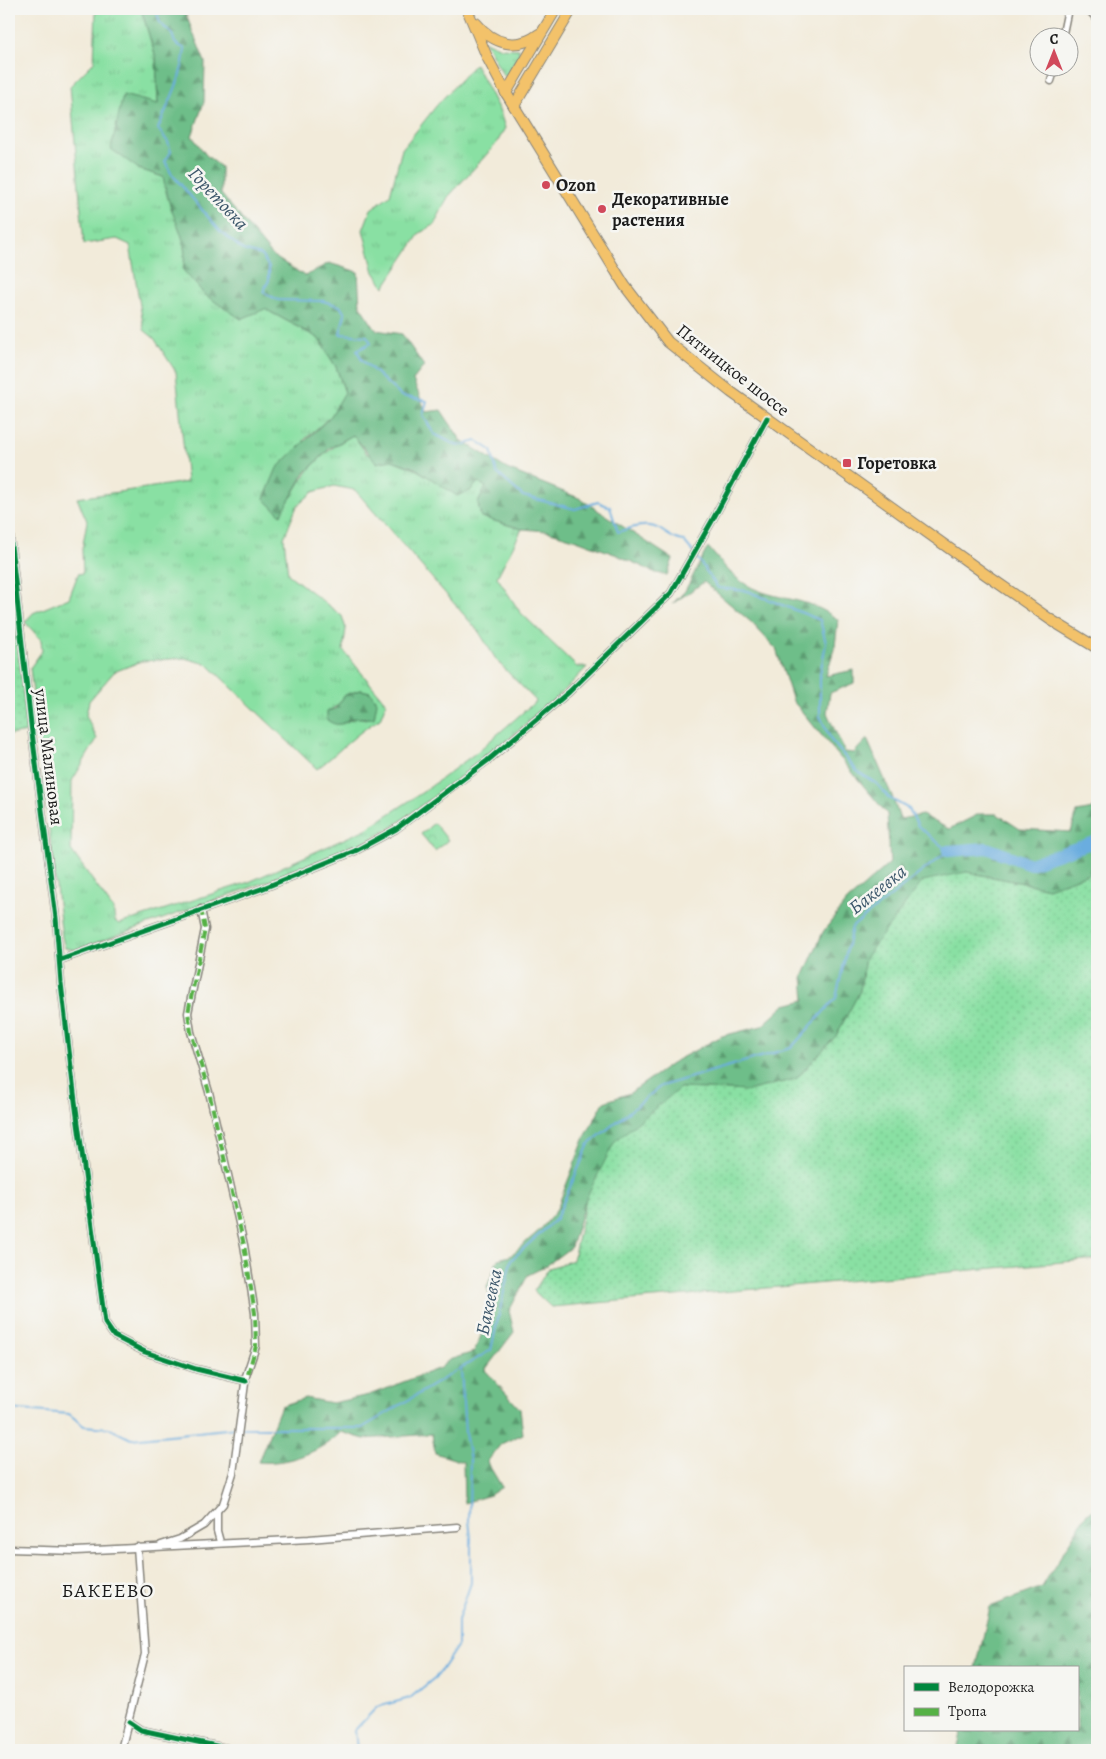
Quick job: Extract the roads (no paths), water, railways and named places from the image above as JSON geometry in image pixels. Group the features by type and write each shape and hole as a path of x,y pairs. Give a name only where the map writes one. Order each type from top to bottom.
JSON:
{"main road":[{"path":"506,93 556,9"},
{"path":"514,106 572,9"},
{"path":"468,12 483,32 492,39 504,43 517,44 531,40 544,30"},
{"name":"Пятницкое шоссе","path":"468,12 487,57 506,93 625,286 654,326 681,354 767,418 1051,620 1097,648"}],"street":[{"path":"1064,28 1068,9"},
{"path":"1088,9 1097,19"},
{"path":"60,960 330,861 396,829 487,761 569,692 671,593 767,418"},
{"name":"улица Малиновая","path":"9,528 60,960 60,983 105,1323 114,1336 145,1352 196,1369 246,1380"},
{"path":"161,1545 204,1526 223,1504 233,1473 246,1380 256,1346 255,1313 244,1244 209,1092 191,1032 188,1013 205,928 201,909"},
{"path":"217,1512 217,1531 220,1542"},
{"path":"9,1549 76,1551 161,1545 309,1539 457,1527"},
{"path":"121,1750 145,1654 137,1547"},
{"path":"129,1722 140,1730 235,1750"}],"waterway":[{"name":"Горетовка","path":"156,9 160,23 172,34 175,43 185,49 178,81 158,129 168,142 171,152 165,161 171,173 220,231 243,250 261,255 269,267 269,280 263,292 278,300 323,301 340,306 345,314 340,334 367,336 371,343 357,350 362,360 401,396 427,401 423,415 434,434 458,446 477,441 491,450 497,473 523,496 575,509 598,502 610,507 618,532 639,526 654,527 674,538 684,541 693,552"},
{"name":"Бакеевка","path":"241,1428 362,1428 491,1350 511,1260 556,1219 589,1144 661,1086 791,1048 836,998 852,927 948,851 918,826 909,809 889,798 877,784 857,771 831,740 820,716 820,674 826,643 820,620 747,591 718,588 695,555"},
{"name":"Горетовка","path":"948,851 987,848 1030,864 1097,841"},
{"path":"357,1750 355,1730 377,1707 410,1698 438,1675 458,1645 458,1620 471,1583 470,1460 465,1433 461,1369"},
{"name":"Бакеевка","path":"9,1409 69,1414 84,1426 109,1428 131,1439 236,1428"}],"place":[{"name":"Ozon","path":"546,185"},
{"name":"Декоративные растения","path":"602,209"},
{"name":"Горетовка","path":"847,463"}],"district":[{"name":"БАКЕЕВО","path":"108,1590"}]}
